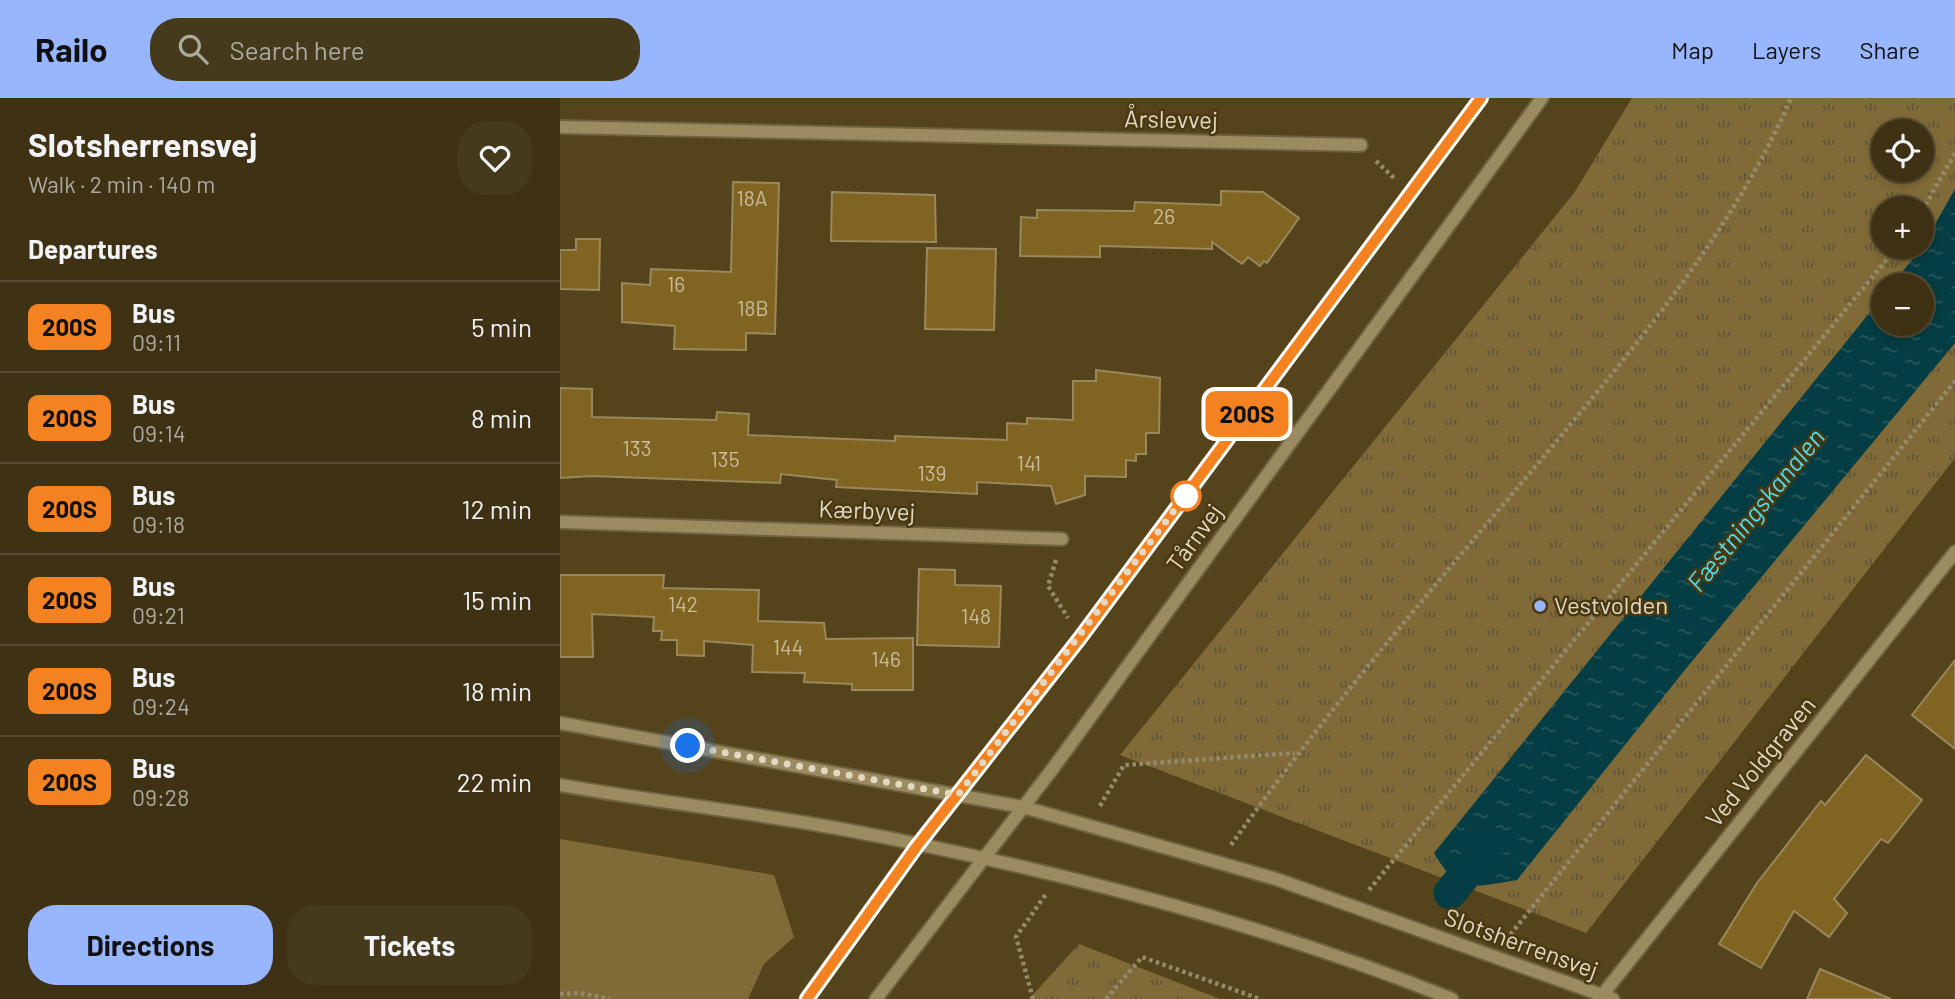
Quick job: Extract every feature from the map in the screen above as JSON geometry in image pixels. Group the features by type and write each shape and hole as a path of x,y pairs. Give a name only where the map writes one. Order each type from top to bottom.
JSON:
{"street":[{"name":"Tårnvej","path":"806,999 917,846 1080,638 1481,98"},
{"name":"Tårnvej","path":"877,999 1023,807 1542,98"},
{"name":"Årslevvej","path":"560,127 1361,145"},
{"name":"Kærbyvej","path":"560,522 1062,539"},
{"name":"Ved Voldgraven","path":"1605,998 1955,552"},
{"name":"Slotsherrensvej","path":"560,723 1023,807 1218,863 1494,955 1605,998"},
{"path":"560,785 848,830 1059,875 1270,934 1452,999"}],"path":[{"path":"1218,863 1296,753 1617,369 1702,259 1771,144 1791,98"},
{"path":"1361,145 1410,194"},
{"path":"1931,196 1955,153"},
{"path":"1354,908 1887,259"},
{"path":"1494,955 1955,381"},
{"path":"1062,539 1048,586 1080,638"},
{"path":"1106,999 1142,957 1260,999"},
{"path":"560,994 579,993 610,999"}],"green space":[{"name":"Vestvolden","path":"1632,98 1955,98 1955,458 1586,933 1120,755 1574,193"},
{"path":"560,839 774,875 794,937 764,964 748,999 560,999"},
{"path":"1079,944 1220,999 1029,999"}],"water":[{"path":"1955,189 1955,343 1688,666 1517,880 1478,886 1459,882 1443,867 1434,853 1871,311 1871,336 1934,336 1934,273 1901,273 1913,259 1934,259 1934,226"}],"building":[{"path":"733,182 779,183 775,334 746,333 746,350 674,349 675,326 622,322 622,283 650,285 651,269 731,272"},
{"path":"1221,191 1263,192 1299,218 1267,263 1264,261 1260,266 1248,257 1242,264 1212,242 1212,249 1100,246 1100,257 1020,256 1021,217 1037,218 1037,210 1134,211 1135,202 1221,205"},
{"path":"832,192 935,195 936,242 831,241"},
{"path":"576,239 600,239 599,290 560,289 560,250 576,250"},
{"path":"927,248 996,249 994,330 925,329"},
{"path":"1096,370 1160,378 1159,433 1146,433 1146,454 1136,454 1136,461 1126,460 1126,477 1085,476 1085,495 1056,504 1051,486 977,482 977,494 836,487 837,480 781,474 780,483 592,476 560,478 560,388 592,389 592,417 716,420 717,412 749,414 748,435 895,441 895,436 1007,440 1007,423 1027,424 1027,418 1073,420 1073,381 1096,381"},
{"path":"919,569 955,570 955,585 1001,586 999,647 917,645"},
{"path":"560,575 664,575 663,588 759,590 758,621 824,623 826,639 913,638 913,690 852,690 852,684 804,682 805,673 752,672 753,645 704,641 704,656 677,655 677,640 661,640 662,631 653,631 654,617 592,614 593,657 560,657"},
{"path":"1955,660 1955,749 1912,715"},
{"path":"1866,755 1922,800 1888,843 1881,839 1834,899 1847,913 1829,937 1794,911 1761,968 1719,944 1757,883 1821,801 1825,805"},
{"path":"1820,969 1891,999 1807,999"}],"waterway":[{"name":"Fæstningskanalen","path":"1450,893 1488,846"}],"bus line":[{"name":"200S","path":"807,999 917,846 1080,638 1481,98"}],"place":[{"name":"Vestvolden","path":"1540,606"}],"route":[{"path":"688,746 958,795 1080,638 1189,491 1186,496"}]}
